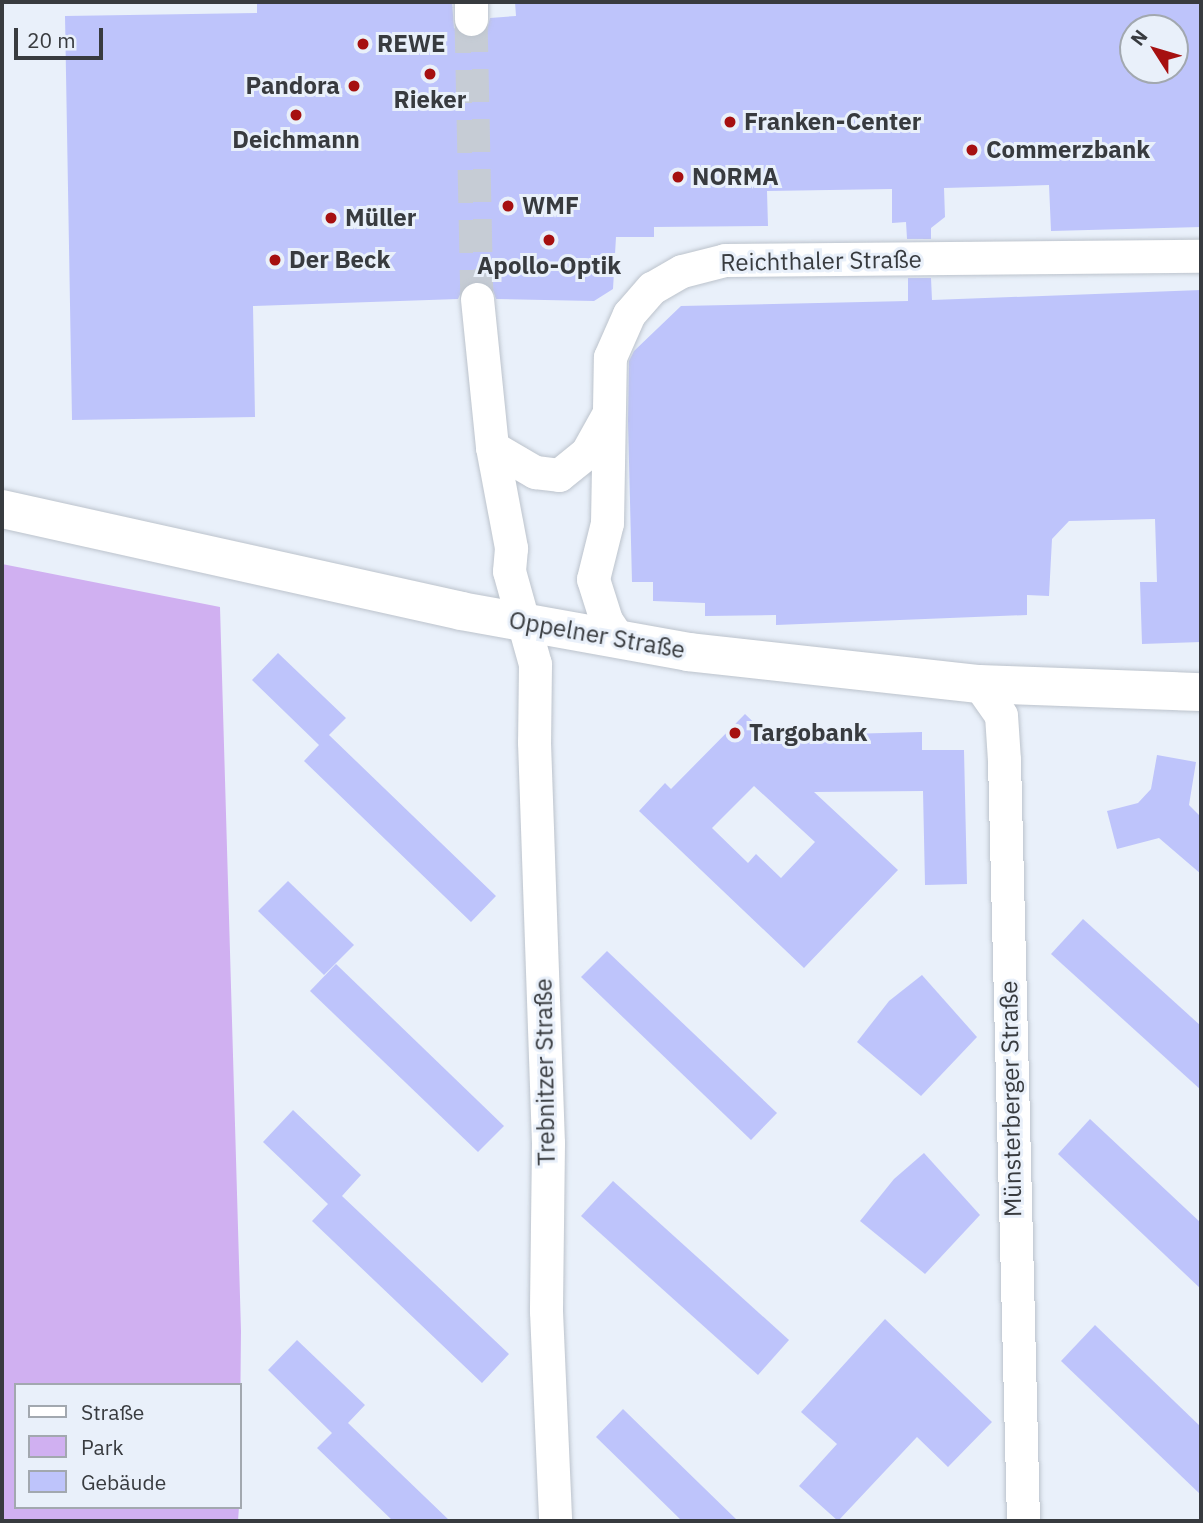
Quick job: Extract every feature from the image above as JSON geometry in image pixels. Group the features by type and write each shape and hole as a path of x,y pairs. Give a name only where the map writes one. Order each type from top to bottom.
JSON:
{"street":[{"name":"Reichthaler Straße","path":"620,641 606,620 593,579 607,523 610,357 629,314 652,288 682,271 724,260 1201,256"},
{"name":"Trebnitzer Straße","path":"477,299 492,447 508,527 509,571 535,664 534,742 548,1143 545,1311 555,1521"},
{"path":"492,447 513,462 559,475 587,452 608,414"},
{"name":"Oppelner Straße","path":"4,507 524,624 620,641 808,668 979,684 1201,692"},
{"name":"Münsterberger Straße","path":"979,684 1001,715 1004,760 1023,1521"}],"green space":[{"path":"2,564 220,607 241,1331 240,1383 14,1383 14,1509 239,1509 238,1521 2,1521"}],"building":[{"name":"Franken-Center","path":"257,2 452,2 454,28 470,38 487,29 490,18 516,16 515,2 1201,2 1201,227 1051,231 1049,185 944,188 945,217 931,228 931,239 907,239 906,222 892,223 892,189 767,191 768,226 654,227 654,237 616,237 613,289 594,301 496,299 492,287 476,280 465,284 458,299 253,306 255,417 72,420 65,16 257,13"},
{"path":"908,278 931,278 932,300 1201,290 1201,642 1142,644 1140,582 1157,582 1155,519 1069,521 1052,539 1049,596 1027,595 1027,615 776,625 776,615 705,616 705,603 653,601 653,582 632,582 628,421 629,361 634,351 681,306 908,301"},
{"path":"278,653 346,718 329,735 496,896 471,922 304,761 319,745 252,680"},
{"path":"745,714 768,736 922,732 922,750 964,750 967,884 925,885 923,791 814,792 898,870 804,968 639,811 665,783 671,789","holes":["754,786 815,842 781,878 756,854 748,863 712,828"]},
{"path":"1157,755 1196,762 1189,805 1201,817 1201,874 1159,838 1117,849 1107,811 1138,803 1151,789"},
{"path":"288,881 354,945 324,975 258,911"},
{"path":"1083,919 1201,1026 1201,1090 1051,954"},
{"path":"607,951 777,1113 751,1140 581,977"},
{"path":"336,964 504,1126 478,1152 310,991"},
{"path":"922,975 977,1037 921,1096 857,1042 889,1001"},
{"path":"293,1110 361,1175 342,1196 509,1354 482,1383 312,1221 328,1204 263,1142"},
{"path":"1090,1119 1201,1223 1201,1289 1058,1154"},
{"path":"924,1153 980,1215 925,1274 860,1221 894,1179"},
{"path":"613,1181 789,1340 758,1375 581,1216"},
{"path":"885,1319 992,1422 948,1467 917,1437 838,1521 799,1486 837,1444 801,1412"},
{"path":"1095,1325 1201,1427 1201,1495 1061,1361"},
{"path":"297,1340 365,1405 348,1423 450,1521 393,1521 317,1448 332,1433 268,1370"},
{"path":"623,1409 738,1521 682,1521 596,1437"}],"tunnel":[{"path":"471,19 477,299"}],"place":[{"name":"REWE","path":"363,44"},
{"name":"Rieker","path":"430,74"},
{"name":"Pandora","path":"354,86"},
{"name":"Deichmann","path":"296,115"},
{"name":"Franken-Center","path":"730,122"},
{"name":"Commerzbank","path":"972,150"},
{"name":"NORMA","path":"678,177"},
{"name":"WMF","path":"508,206"},
{"name":"Müller","path":"331,218"},
{"name":"Apollo-Optik","path":"549,240"},
{"name":"Der Beck","path":"275,260"},
{"name":"Targobank","path":"735,733"}]}
